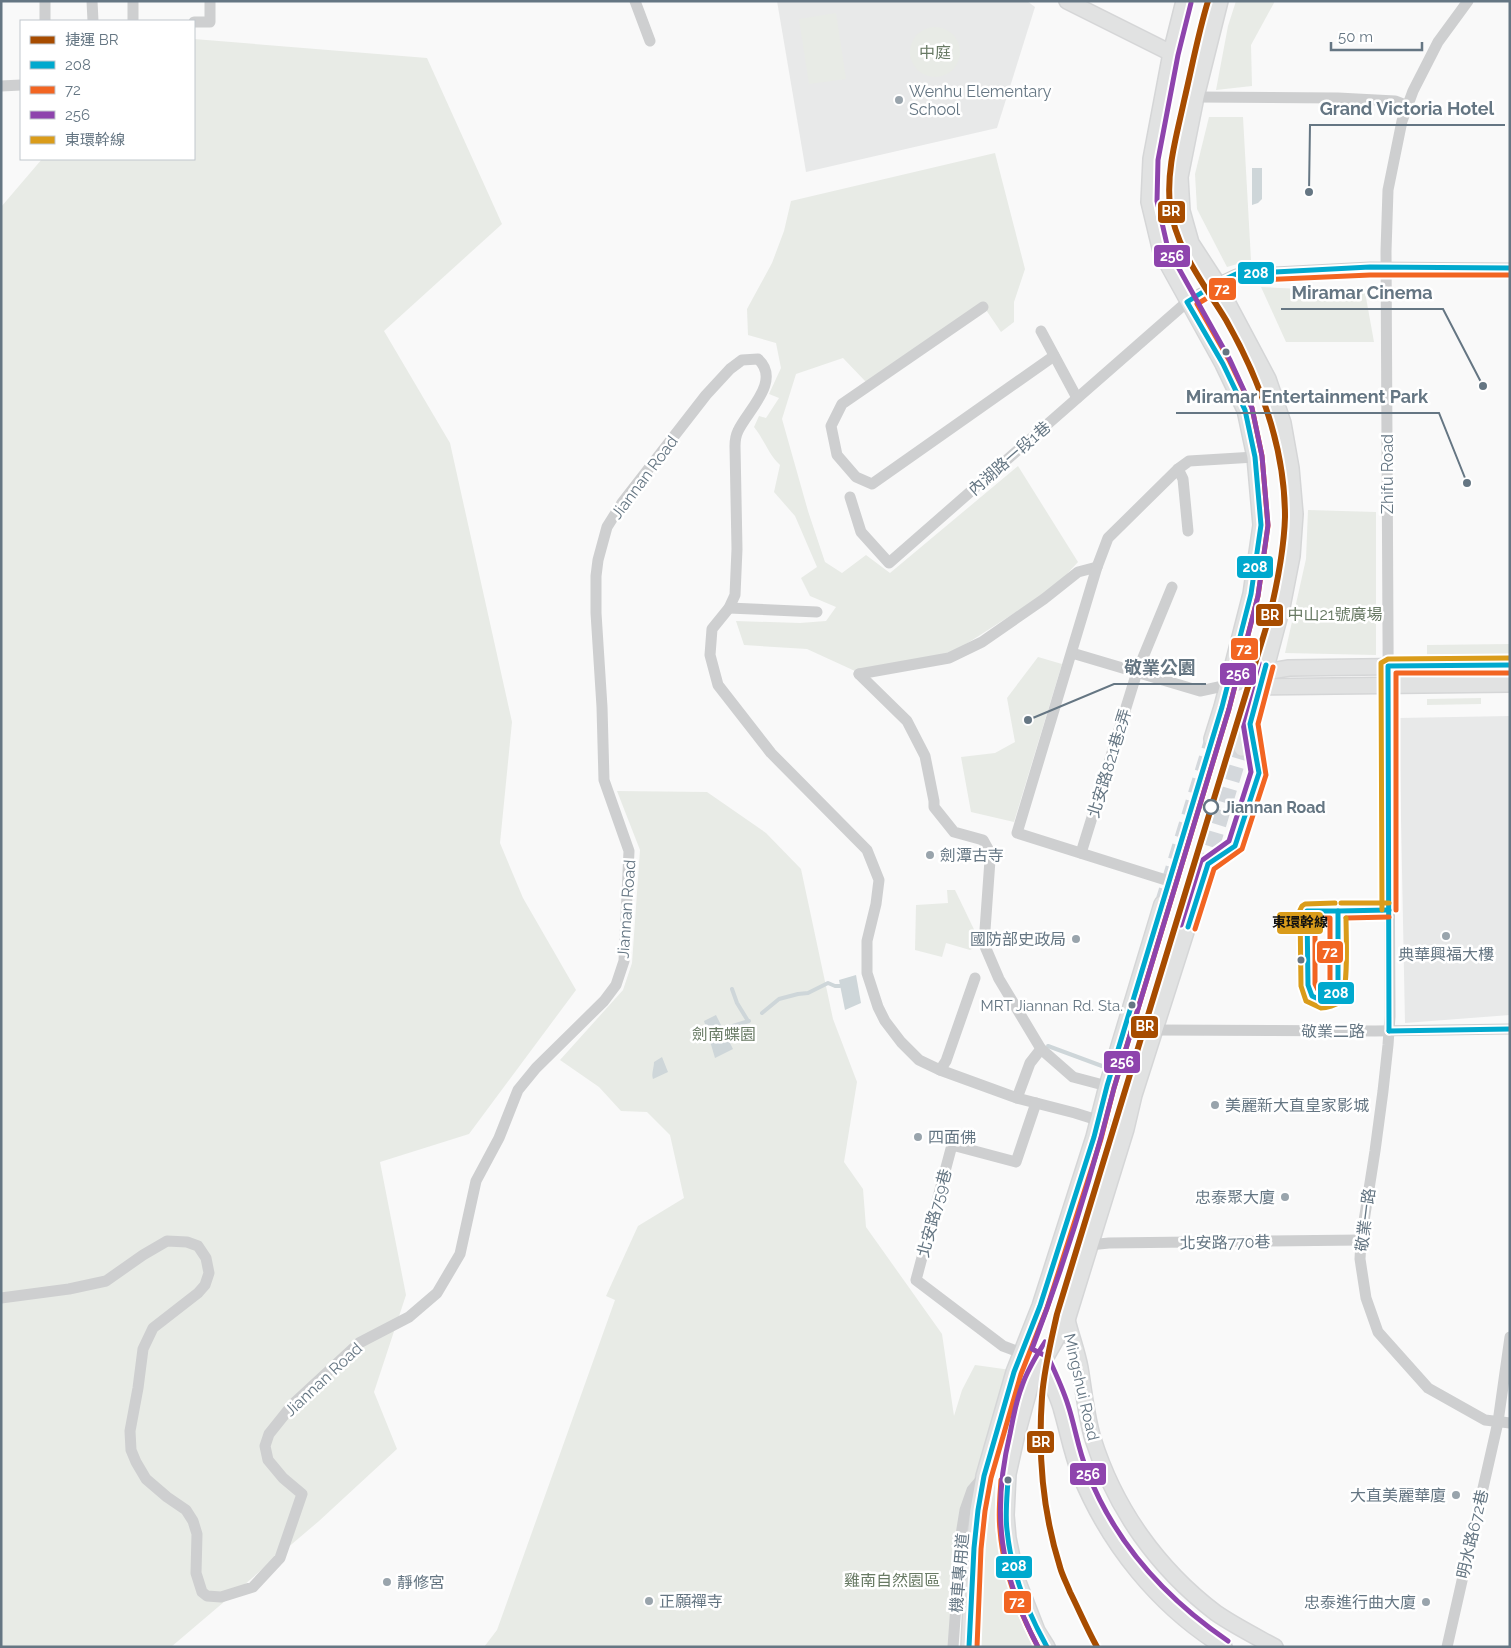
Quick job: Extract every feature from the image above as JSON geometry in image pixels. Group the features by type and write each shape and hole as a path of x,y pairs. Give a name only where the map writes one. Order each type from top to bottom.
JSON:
{"main road":[{"path":"1067,1 1171,53"},
{"path":"1184,1 1171,53 1151,159 1149,202 1161,252 1223,364 1245,410 1255,457 1260,525 1252,594 1212,739"},
{"path":"1220,1 1196,97 1180,177 1182,211 1191,242 1216,283 1268,379 1283,423 1291,468 1294,514 1292,556 1282,607 1261,688 1242,748"},
{"path":"1228,685 1264,672 1289,668 1510,665"},
{"path":"1228,685 1261,688 1510,684"},
{"path":"969,1647 977,1520 984,1476 1006,1398 1040,1306 1098,1121 1106,1086 1162,904"},
{"path":"1047,1647 1038,1631 1016,1577 1008,1538 1006,1515 1008,1474 1031,1383 1067,1320 1126,1129 1134,1095 1192,914"},
{"name":"Mingshui Road","path":"1067,1320 1079,1366 1085,1406 1093,1438 1104,1469 1124,1510 1143,1539 1167,1569 1191,1592 1217,1613 1276,1647"},
{"name":"Mingshui Road","path":"1022,1353 1042,1362 1062,1410 1067,1435 1080,1473 1094,1504 1115,1542 1141,1576 1167,1603 1224,1647"}],"street":[{"path":"45,1 45,20"},
{"path":"92,1 93,20"},
{"path":"133,1 133,20"},
{"path":"195,22 210,22 210,1"},
{"path":"635,1 650,41"},
{"name":"Zhifu Road","path":"1388,686 1388,190 1402,122 1413,92 1438,42 1468,1"},
{"path":"1,86 20,85"},
{"path":"1196,97 1338,98 1395,101 1408,106"},
{"name":"內湖路一段1巷","path":"850,497 861,532 889,563 1187,302 1216,283 1236,274 1387,267 1510,268"},
{"path":"983,307 842,404 831,426 837,455 856,477 872,484 1054,356"},
{"path":"1041,331 1077,398"},
{"name":"Jiannan Road","path":"1,1298 69,1289 106,1281 167,1241 187,1242 198,1246 206,1258 209,1273 205,1285 198,1293 153,1328 143,1349 130,1431 131,1450 146,1479 186,1510 193,1520 197,1534 196,1574 202,1592 207,1596 221,1597 253,1587 280,1558 302,1494 283,1478 268,1460 265,1446 269,1434 294,1404 359,1343 408,1317 437,1293 460,1254 476,1180 499,1138 518,1090 536,1068 604,1001 616,985 624,961 630,851 604,780 596,613 598,560 607,527 622,503 706,395 730,369 742,360 758,359 763,364 766,376 764,390 737,432 734,446 737,549 734,595 730,608 712,630 710,655 718,685 771,753 867,850 879,880 876,904 867,941 867,973 878,1007 885,1021 900,1042 919,1060 940,1070 1017,1098 1076,1113 1126,1129"},
{"path":"1169,881 1017,833 1108,538 1188,461 1255,457"},
{"path":"1178,469 1183,479 1188,531"},
{"path":"1098,567 1078,572 1044,599 982,642 949,658 859,674 907,721 925,756 934,807 954,832 983,840 988,849 990,860 984,944 999,979 1041,1049 1073,1077 1106,1086"},
{"name":"北安路821巷2弄","path":"1081,853 1137,672 1172,587"},
{"path":"730,608 818,612"},
{"path":"1072,653 1200,691 1228,685"},
{"name":"敬業一路","path":"1388,686 1389,1031 1375,1151 1361,1240 1360,1259 1366,1298 1378,1332 1428,1388 1485,1420 1510,1424"},
{"path":"940,1070 946,1061 975,978"},
{"name":"敬業二路","path":"1156,1030 1389,1031 1510,1029"},
{"path":"1017,1098 1030,1064 1041,1049"},
{"name":"北安路759巷","path":"1022,1353 1003,1346 916,1280 952,1145 1016,1162 1036,1104"},
{"name":"北安路770巷","path":"1089,1245 1361,1240"},
{"name":"明水路672巷","path":"1447,1647 1498,1422 1510,1337"},
{"name":"機車專用道","path":"953,1647 961,1535 965,1510 972,1490 984,1476"}],"shaded area":[{"name":"Wenhu Elementary School","path":"777,1 1027,1 1035,7 997,128 806,172"},
{"path":"1252,168 1262,168 1262,199 1252,205"},
{"path":"1510,716 1510,1015 1405,1023 1399,718"},
{"path":"856,975 861,1003 845,1010 839,980"},
{"path":"716,1015 733,1049 715,1058 704,1021"},
{"path":"662,1057 668,1072 653,1079 654,1062"}],"green space":[{"path":"1236,1 1275,1 1251,45 1252,86 1216,90 1228,26"},
{"path":"836,13 846,79 809,84 799,19"},
{"name":"中庭","path":"930,27 940,27 953,34 960,47 960,57 953,70 940,77 930,77 921,73 914,66 910,57 910,47 914,38 921,31"},
{"path":"195,39 427,58 502,224 384,331 450,443 512,722 500,843 523,898 576,990 469,1134 380,1162 406,1295 374,1392 397,1449 319,1521 171,1647 1,1647 1,207 41,160 195,160"},
{"path":"1209,117 1243,117 1251,260 1227,267 1197,209 1195,174"},
{"path":"995,153 1025,269 1014,302 1014,322 1001,332 982,304 866,382 843,358 796,374 782,419 808,511 825,562 842,573 866,555 890,573 1018,466 1078,562 1055,587 952,653 855,671 807,649 744,645 736,621 800,623 826,621 836,607 810,596 801,578 817,567 795,516 774,492 780,465 772,456 754,427 759,416 766,418 779,398 769,394 781,368 776,343 748,335 747,309 772,263 784,231 791,201"},
{"path":"1261,287 1365,292 1374,342 1286,342"},
{"name":"中山21號廣場","path":"1308,510 1376,512 1376,655 1285,653 1306,559"},
{"path":"1510,644 1510,657 1427,658 1427,645"},
{"path":"1038,657 1062,664 1014,822 971,812 961,757 995,753 1015,742 1007,698"},
{"path":"1481,698 1481,704 1427,705 1427,699"},
{"path":"617,791 707,792 766,833 801,869 833,1019 857,1082 844,1162 863,1189 866,1227 942,1334 954,1416 962,1390 975,1365 1011,1370 969,1495 948,1647 484,1647 497,1630 615,1300 606,1296 638,1226 684,1198 670,1135 647,1112 621,1111 599,1087 560,1060 623,990 632,963 640,850"},
{"path":"947,890 955,890 981,944 970,950 946,943 942,957 915,950 916,905 948,903"},
{"path":"995,1482 995,1530 1018,1616 1036,1647 979,1647 987,1529"}],"waterway":[{"path":"762,1013 779,999 808,993 828,983 840,986"},
{"path":"732,989 737,1003 748,1021"},
{"path":"723,1029 749,1021"},
{"path":"1048,1046 1102,1066"}],"tunnel":[{"path":"1162,904 1212,739"},
{"path":"1192,913 1242,748"}],"metro line":[{"name":"BR","path":"1097,1647 1062,1573 1049,1526 1041,1461 1042,1397 1046,1366 1057,1314 1269,618 1280,568 1285,517 1281,466 1260,391 1250,366 1226,320 1184,251 1173,221 1170,205 1169,192 1173,153 1208,1"}],"transit line":[{"name":"256","path":"1191,3 1178,55 1158,160 1157,201 1168,249 1230,360 1252,408 1262,456 1268,525 1258,596 1229,709 1114,1088 1077,1220 1032,1349 1049,1359 1066,1399 1087,1471 1112,1522 1127,1545 1163,1587 1183,1606 1228,1641"},
{"name":"208","path":"969,1647 974,1548 984,1476 1014,1372 1040,1306 1094,1137 1107,1086 1222,707 1251,594 1261,525 1255,457 1245,410 1223,364 1187,302 1217,283 1236,274 1370,267 1510,268"},
{"name":"72","path":"977,1647 981,1549 991,1478 1021,1374 1047,1308 1101,1139 1114,1088 1229,709 1258,596 1268,526 1262,456 1252,408 1229,360 1197,304 1238,281 1370,275 1510,275"},
{"name":"東環幹線","path":"1382,910 1381,663 1388,659 1510,658"},
{"name":"256","path":"1181,925 1201,861 1229,841 1251,772 1243,723 1259,663"},
{"name":"208","path":"1188,927 1208,864 1235,846 1259,773 1250,724 1266,665"},
{"name":"208","path":"1389,1031 1388,666 1510,665"},
{"name":"72","path":"1195,929 1214,869 1242,849 1266,775 1258,724 1273,667"},
{"name":"72","path":"1396,910 1396,673 1510,673"},
{"name":"東環幹線","path":"1335,903 1305,904 1300,910 1301,986 1306,1001 1321,1008 1340,1002 1343,996 1346,975 1346,918"},
{"name":"東環幹線","path":"1341,903 1389,903"},
{"name":"208","path":"1338,911 1389,910"},
{"name":"208","path":"1307,911 1338,911 1338,984 1335,996 1323,1001 1312,996 1308,985 1307,911"},
{"name":"72","path":"1346,918 1389,917"},
{"name":"72","path":"1315,918 1330,918 1330,983 1329,991 1323,993 1318,990 1315,984 1315,918"},
{"name":"208","path":"1389,1031 1510,1029"},
{"name":"256","path":"1038,1647 1025,1620 1007,1569 1000,1517 1004,1463 1018,1398 1029,1369 1045,1342"},
{"name":"72","path":"1001,1480 999,1524 1008,1576 1018,1605 1038,1647"},
{"name":"208","path":"1008,1480 1006,1524 1012,1561 1021,1591 1047,1647"}],"place":[{"name":"Wenhu Elementary School","path":"899,100"},
{"name":"Grand Victoria Hotel","path":"1309,192"},
{"name":"Miramar Cinema","path":"1483,386"},
{"name":"Miramar Entertainment Park","path":"1467,483"},
{"name":"敬業公園","path":"1028,720"},
{"name":"Jiannan Road","path":"1211,807"},
{"name":"劍潭古寺","path":"930,855"},
{"name":"典華興福大樓","path":"1446,936"},
{"name":"國防部史政局","path":"1076,939"},
{"name":"MRT Jiannan Rd. Sta.","path":"1132,1005"},
{"name":"美麗新大直皇家影城","path":"1215,1105"},
{"name":"四面佛","path":"918,1137"},
{"name":"忠泰聚大廈","path":"1285,1197"},
{"name":"大直美麗華廈","path":"1456,1495"},
{"name":"靜修宮","path":"387,1582"},
{"name":"正願禪寺","path":"649,1601"},
{"name":"忠泰進行曲大廈","path":"1426,1602"}],"park label":[{"name":"劍南蝶園","path":"724,1034"},
{"name":"雞南自然園區","path":"892,1580"}]}
